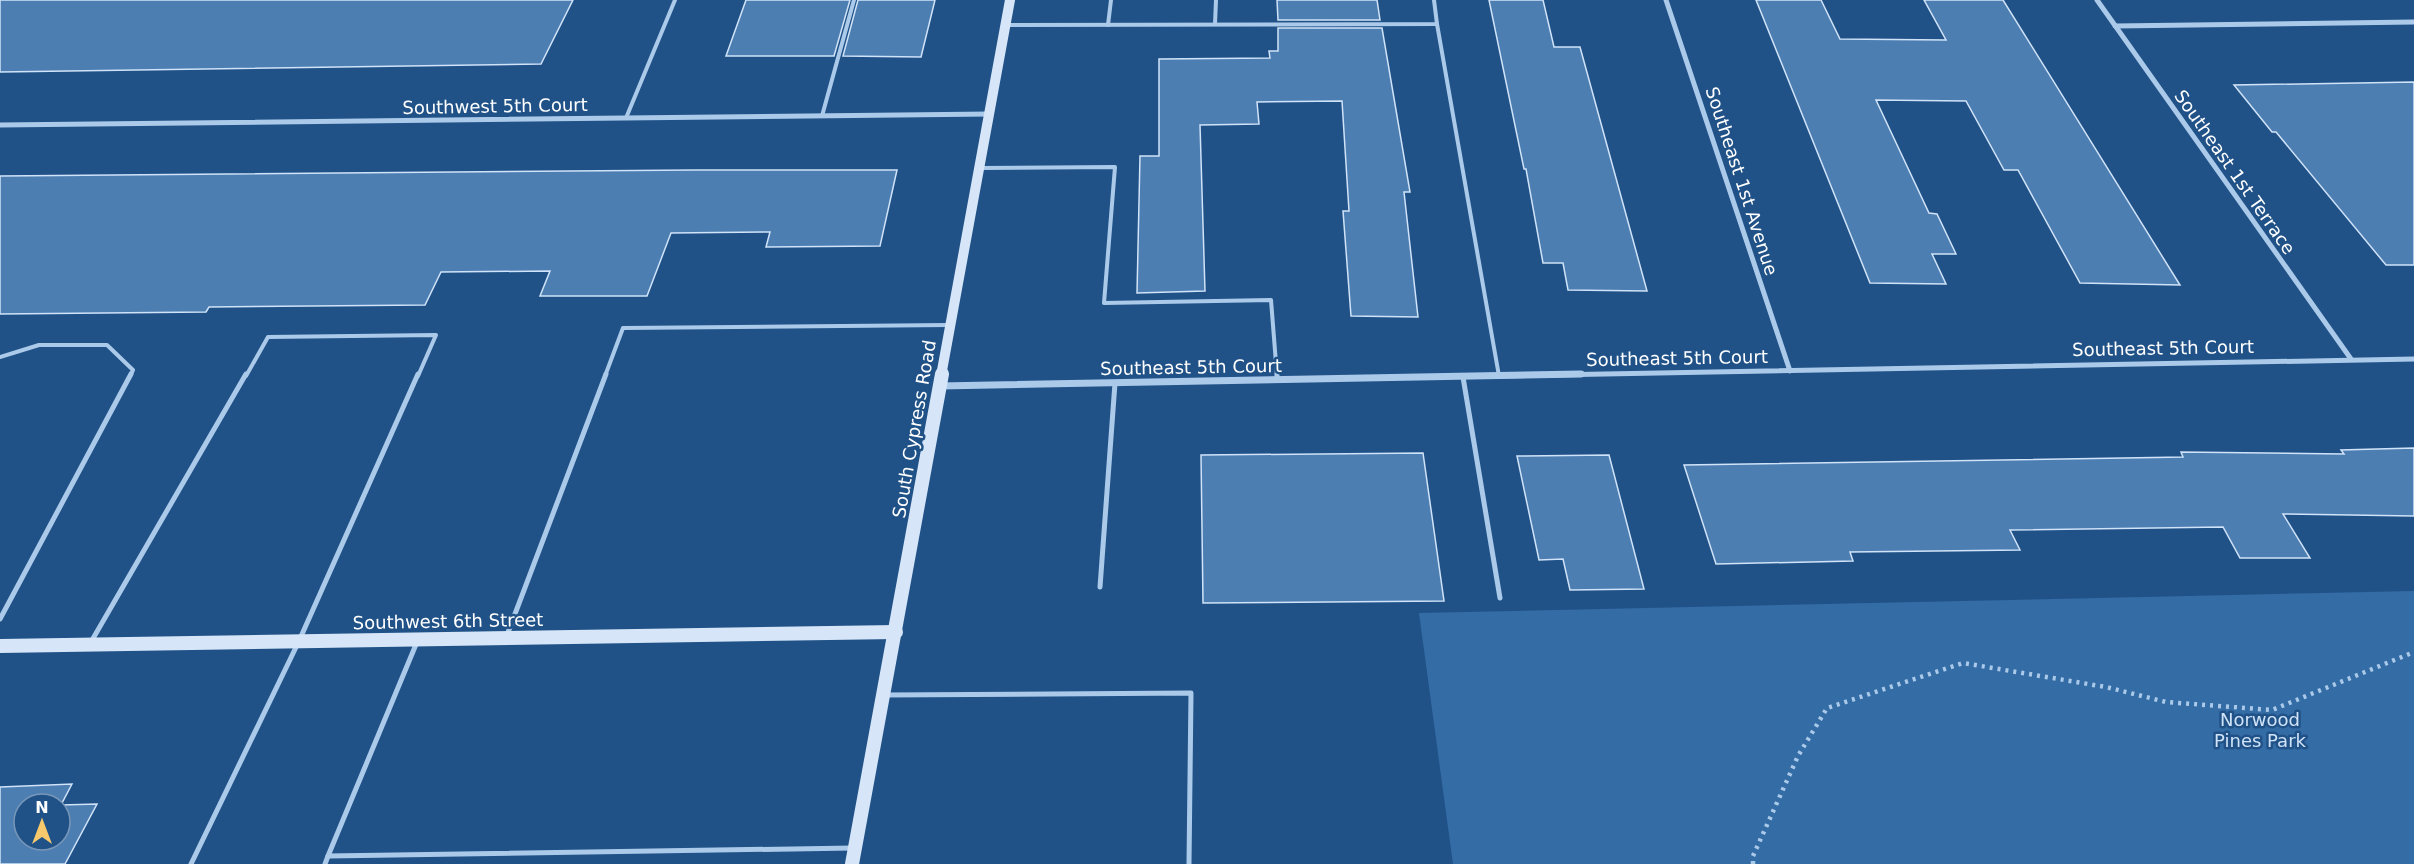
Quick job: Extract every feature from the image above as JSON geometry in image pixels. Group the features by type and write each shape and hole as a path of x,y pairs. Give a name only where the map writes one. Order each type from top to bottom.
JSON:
{"street":[{"name":"South Cypress Road","path":"852,864 1010,0"},
{"name":"Southeast 1st Avenue","path":"1666,0 1790,371"},
{"name":"Southeast 1st Terrace","path":"2097,0 2351,359"},
{"path":"2115,26 2414,22"},
{"name":"Southwest 5th Court","path":"0,124 990,114"},
{"name":"Southeast 5th Court","path":"940,386 2414,359"},
{"name":"Southwest 6th Street","path":"0,646 896,632"}],"lane":[{"path":"626,118 675,0"},
{"path":"822,116 854,0"},
{"path":"1108,25 1111,0"},
{"path":"1215,24 1216,0"},
{"path":"1434,0 1499,377"},
{"path":"1006,25 1437,24"},
{"path":"980,168 1115,167 1104,303 1270,300 1277,380"},
{"path":"506,638 623,328 951,326"},
{"path":"89,644 268,337 436,335 298,641 191,864"},
{"path":"0,357 9,352 51,343 107,345 134,370 0,619"},
{"path":"1463,377 1500,598"},
{"path":"1100,587 1114,383"},
{"path":"325,864 418,639"},
{"path":"884,695 1191,693 1189,864"},
{"path":"328,856 855,848"}],"path":[{"path":"1753,864 1754,856 1798,756 1827,708 1963,663 2106,687 2166,702 2272,710 2414,652"}],"green space":[{"name":"Norwood Pines Park","path":"2414,591 2414,864 1453,864 1419,613"}],"building":[{"path":"0,0 573,0 541,64 0,72"},
{"path":"746,0 850,0 834,56 726,56"},
{"path":"858,0 935,0 921,57 843,56"},
{"path":"1277,0 1377,0 1380,20 1278,20"},
{"path":"1489,0 1543,0 1554,47 1580,47 1647,291 1568,290 1563,263 1543,263 1526,169 1524,169"},
{"path":"1756,0 1821,0 1840,39 1946,40 1924,0 2003,0 2180,285 2080,283 2018,170 2004,170 1966,101 1876,100 1929,213 1937,214 1956,254 1932,254 1946,284 1870,283"},
{"path":"1278,28 1382,28 1410,192 1404,192 1418,317 1351,316 1343,211 1349,211 1342,101 1257,102 1259,124 1200,125 1205,291 1137,293 1140,156 1159,156 1159,59 1270,58 1269,51 1278,51"},
{"path":"2414,82 2414,265 2386,265 2234,85"},
{"path":"897,170 880,246 766,247 770,232 671,233 647,296 540,296 550,271 441,272 425,305 209,307 206,312 0,314 0,176"},
{"path":"2414,448 2414,516 2283,514 2310,558 2240,558 2223,527 2010,530 2020,550 1850,552 1853,561 1716,564 1684,465 2183,457 2181,452 2344,454 2341,450"},
{"path":"1423,453 1444,601 1203,603 1201,455"},
{"path":"1609,455 1644,589 1570,590 1563,559 1539,560 1517,456"},
{"path":"72,784 68,792 12,792 12,852 71,852 65,864 0,864 0,787"},
{"path":"97,804 72,851 72,805"}]}
